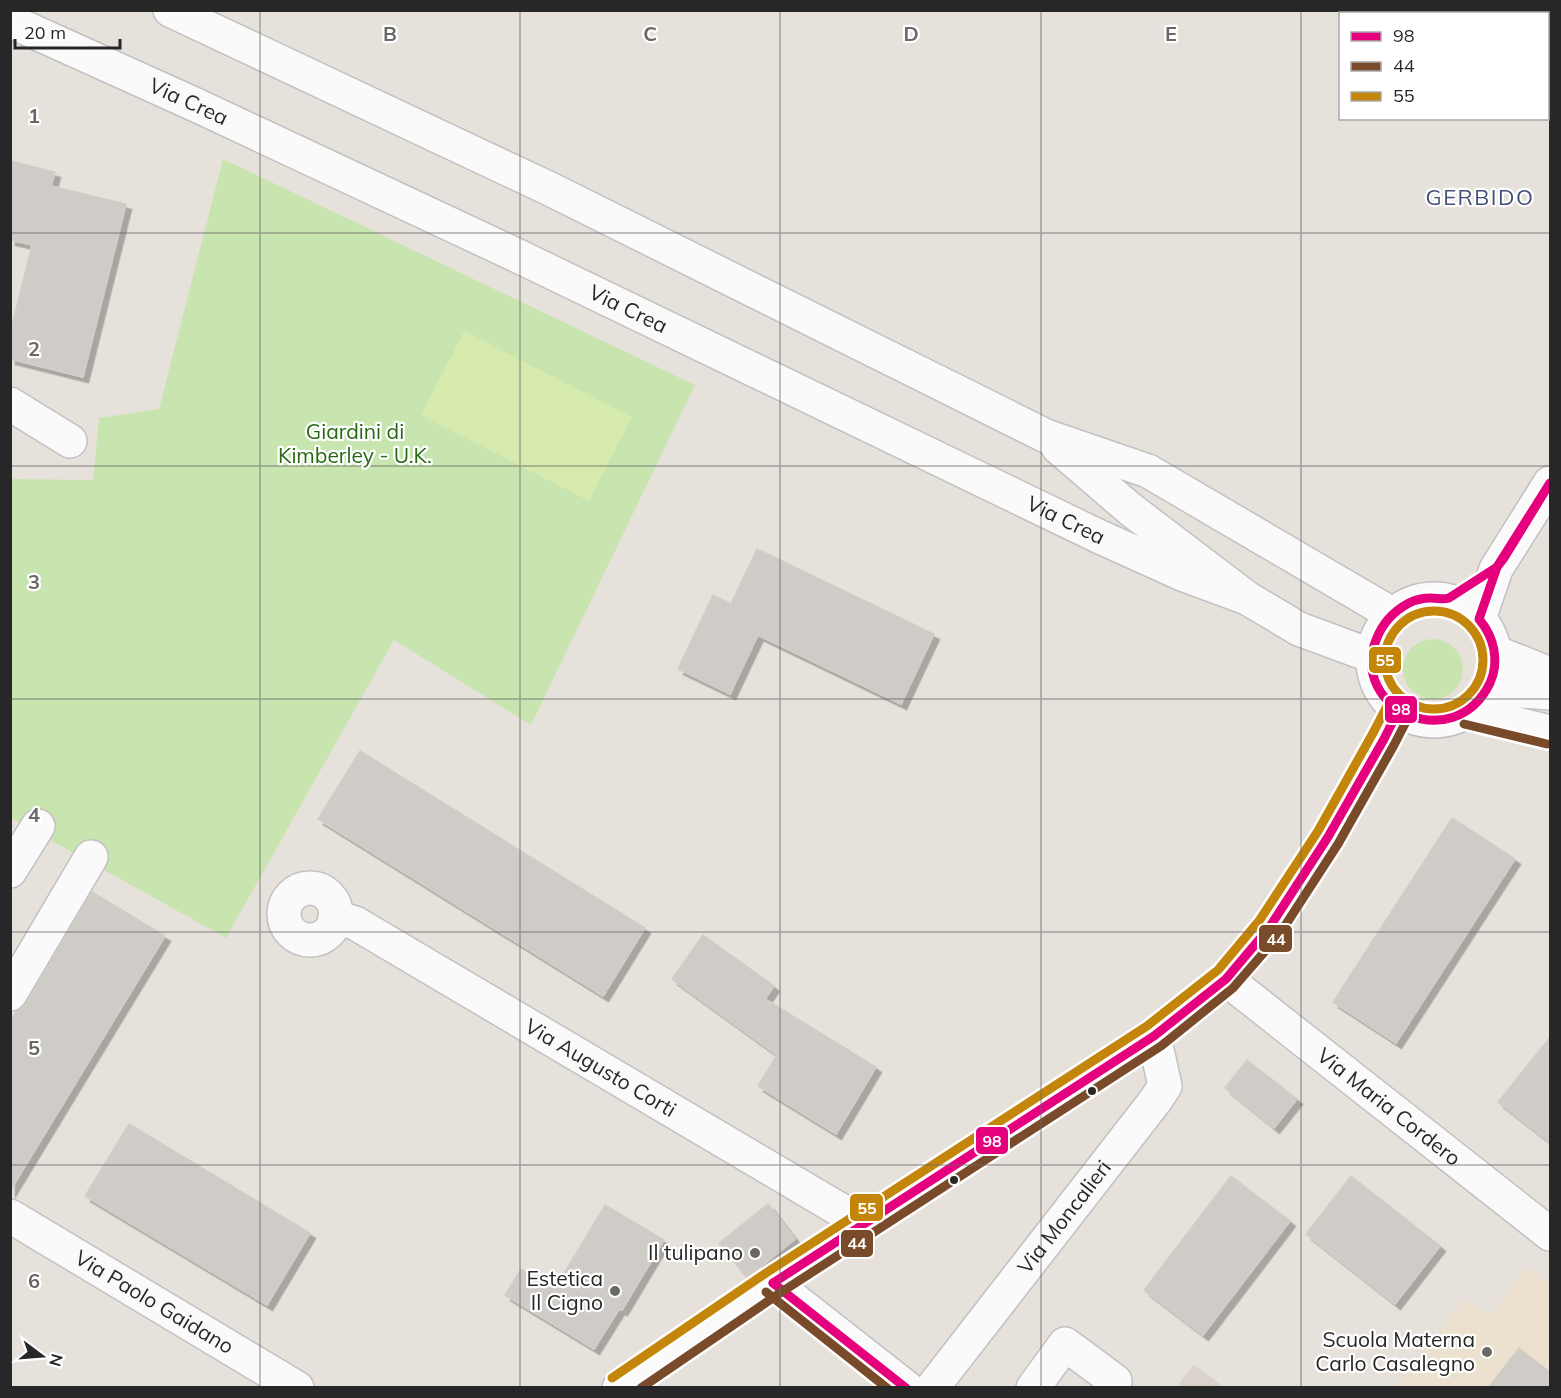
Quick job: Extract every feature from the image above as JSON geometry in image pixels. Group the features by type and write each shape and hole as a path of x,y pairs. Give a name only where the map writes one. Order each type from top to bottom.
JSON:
{"street":[{"name":"Via Crea","path":"170,10 550,189 1046,436 1148,471 1392,614"},
{"name":"Via Crea","path":"10,21 205,109 518,256 1098,536 1182,574 1247,598"},
{"path":"10,404 70,441"},
{"name":"Via Crea","path":"1046,436 1130,509 1247,598 1299,629 1372,656"},
{"path":"1479,618 1496,569 1551,483"},
{"path":"1447,599 1496,569"},
{"path":"1428,598 1447,599 1465,607 1479,618 1490,634 1495,652 1494,671 1477,700 1450,720 1432,722 1414,719 1398,711 1383,696 1374,677 1372,656 1375,640 1382,626 1392,614 1409,603 1428,598"},
{"path":"1495,652 1551,674"},
{"path":"1477,700 1551,693"},
{"path":"1477,700 1551,732"},
{"path":"619,1388 773,1283 1154,1036 1226,979 1269,928 1316,855 1398,711"},
{"path":"10,871 38,826"},
{"path":"10,994 92,857"},
{"name":"Via Augusto Corti","path":"336,917 355,923 864,1224"},
{"name":"Via Maria Cordero","path":"1226,979 1551,1234"},
{"name":"Via Moncalieri","path":"932,1388 1155,1101 1164,1086 1154,1036"},
{"name":"Via Paolo Gaidano","path":"10,1216 297,1388"},
{"path":"773,1283 907,1388"},
{"path":"1033,1388 1065,1344 1115,1381 1109,1388"}],"shaded area":[{"name":"Scuola Materna Carlo Casalegno","path":"1527,1267 1550,1285 1550,1387 1395,1388 1465,1299 1489,1317"},
{"path":"1194,1365 1224,1387 1176,1387"}],"green space":[{"name":"Giardini di Kimberley - U.K.","path":"223,159 695,385 531,725 394,640 226,938 11,818 11,479 93,480 99,418 159,409"},
{"path":"464,331 632,417 589,501 421,415"},
{"path":"1427,639 1439,639 1455,647 1461,657 1463,669 1461,681 1455,691 1439,699 1427,699 1411,691 1403,675 1403,663 1411,647"}],"building":[{"path":"10,161 55,172 51,186 126,204 83,377 10,359 10,334 32,245 10,240"},
{"path":"757,549 934,634 901,704 758,635 730,694 678,669 713,595 731,604"},
{"path":"360,751 645,928 603,996 318,819"},
{"path":"1452,818 1515,859 1396,1043 1333,1002"},
{"path":"92,892 165,936 10,1191 10,1021 26,1004"},
{"path":"703,935 774,986 765,999 876,1067 836,1134 758,1086 777,1055 672,979"},
{"path":"1551,1036 1551,1143 1498,1102"},
{"path":"1247,1060 1297,1099 1274,1128 1225,1088"},
{"path":"129,1124 310,1233 267,1305 85,1196"},
{"path":"1231,1176 1290,1221 1203,1335 1144,1290"},
{"path":"1351,1176 1440,1246 1395,1304 1306,1234"},
{"path":"768,1204 795,1239 747,1278 719,1243"},
{"path":"605,1205 664,1240 622,1310 619,1309 594,1349 505,1295 521,1269 551,1288 557,1278 560,1280"},
{"path":"1519,1348 1551,1373 1551,1388 1488,1388"}],"transit line":[{"name":"98","path":"1550,483 1504,558 1497,567 1550,483"},
{"name":"98","path":"1497,567 1479,619 1492,641 1495,666 1490,683 1474,705 1453,717 1431,720 1409,715 1391,703 1377,686 1372,665 1376,640 1385,623 1409,603 1425,598 1449,598 1497,567"},
{"name":"55","path":"1434,611 1453,614 1469,625 1480,641 1483,660 1480,679 1469,695 1453,706 1434,709 1415,706 1399,695 1388,679 1385,660 1388,641 1399,625 1415,614 1434,611"},
{"name":"55","path":"612,1378 766,1273 1147,1026 1218,970 1259,921 1318,831 1387,706"},
{"name":"98","path":"773,1283 1154,1036 1226,979 1269,928 1328,837 1398,711"},
{"name":"44","path":"641,1388 780,1293 1161,1046 1233,988 1279,935 1338,844 1409,716"},
{"name":"44","path":"1464,724 1547,744"},
{"name":"98","path":"773,1283 906,1388"},
{"name":"44","path":"766,1292 887,1388"}],"place":[{"name":"Il tulipano","path":"755,1253"},
{"name":"Estetica Il Cigno","path":"615,1291"},
{"name":"Scuola Materna Carlo Casalegno","path":"1487,1352"}],"district":[{"name":"GERBIDO","path":"1480,197"}]}
